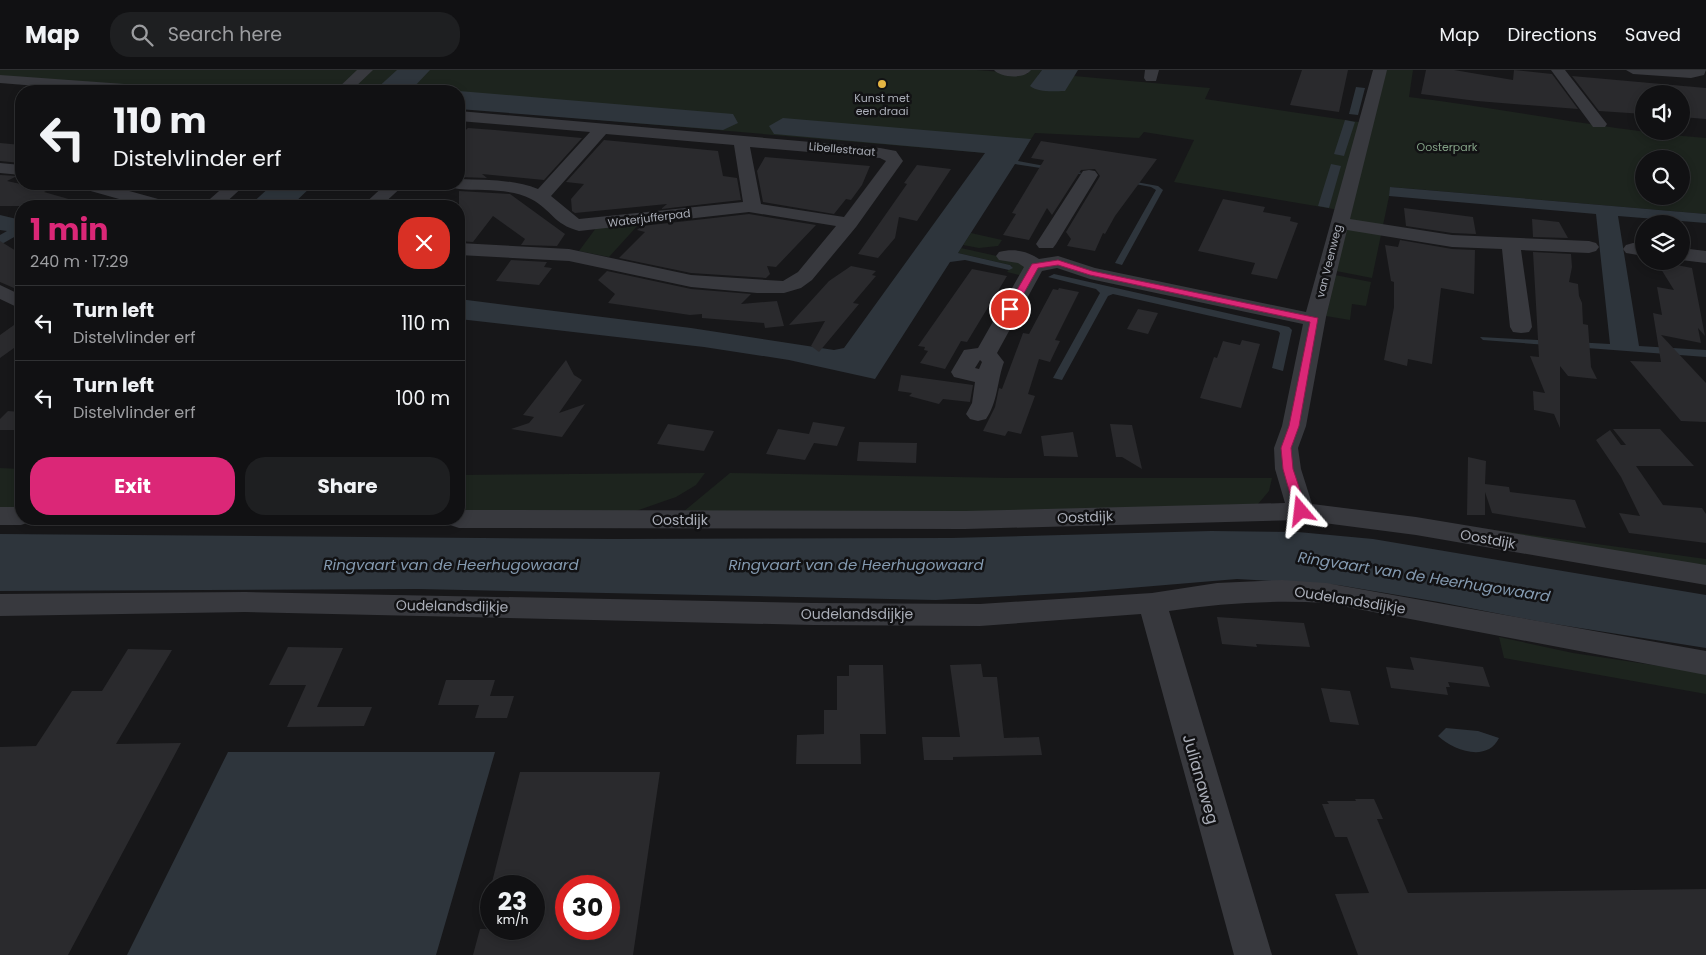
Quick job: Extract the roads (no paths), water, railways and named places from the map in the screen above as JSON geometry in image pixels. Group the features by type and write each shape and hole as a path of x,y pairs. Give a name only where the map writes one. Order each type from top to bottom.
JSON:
{"street":[{"path":"349,85 366,70"},
{"path":"1000,70 1022,72 1024,70"},
{"name":"van Veenweg","path":"1301,511 1288,469 1286,448 1294,426 1315,320 1339,223 1380,70"},
{"path":"1558,70 1599,124"},
{"path":"1633,70 1692,74 1699,72 1699,70"},
{"path":"0,79 68,85"},
{"path":"20,85 26,82"},
{"path":"0,94 15,87"},
{"name":"Libellestraat","path":"465,117 880,153 893,157 895,161 849,223 800,280 784,287 757,287 691,281 569,255 465,249"},
{"path":"540,196 602,128"},
{"path":"742,140 742,150 753,207"},
{"path":"0,168 15,169"},
{"path":"1046,244 1088,175"},
{"name":"Waterjufferpad","path":"465,185 514,189 540,196 570,222 590,225 753,207 849,223"},
{"path":"107,190 142,200"},
{"path":"219,200 230,190"},
{"path":"378,200 389,190"},
{"path":"1339,223 1452,241 1589,247"},
{"path":"569,255 590,225"},
{"path":"1452,241 1485,257 1515,279"},
{"path":"1512,243 1521,327"},
{"path":"978,414 984,403 987,378 962,372 972,356 986,353 1021,260 1022,252 1025,249 1046,244 1054,248 1058,262"},
{"path":"1690,255 1706,257"},
{"path":"1021,260 1058,262 1090,273 1315,320"},
{"path":"0,291 15,300"},
{"name":"Oostdijk","path":"465,518 965,520 1301,511 1416,526 1706,575"},
{"path":"0,516 15,516"},
{"name":"Oudelandsdijkje","path":"0,605 245,602 813,614 980,615 1152,603 1216,593 1282,590 1326,593 1706,663"},
{"name":"Julianaweg","path":"1152,603 1253,955"}],"water":[{"path":"397,70 430,70 416,85 381,85"},
{"path":"1042,70 1078,70 1065,91 1042,91 1030,86"},
{"path":"1356,87 1365,88 1358,115 1349,114"},
{"path":"465,92 733,114 738,123 723,130 465,109"},
{"path":"783,118 1031,139 1018,161 1082,173 1015,164 958,253 1010,265 1013,268 1009,270 965,260 950,262 875,379 789,360 704,347 465,320 465,300 691,328 834,350 844,348 985,153 774,134 769,126"},
{"path":"1345,120 1355,122 1344,156 1334,154"},
{"path":"1331,164 1341,166 1329,208 1318,206"},
{"path":"1103,176 1158,186 1163,190 1122,265 1115,263 1156,190 1151,187 1099,177"},
{"path":"1390,187 1706,214 1706,223 1690,222 1690,215 1635,215 1635,217 1618,216 1639,346 1706,350 1706,357 1483,340 1480,337 1610,344 1596,214 1389,196"},
{"path":"266,190 308,190 297,200 256,200"},
{"path":"0,215 15,219 15,237 0,245 0,235 7,231 0,230"},
{"path":"1054,274 1289,327 1292,330 1283,371 1272,368 1280,333 1278,331 1113,294 1108,296 1062,380 1053,378 1100,293 1096,289 1048,277"},
{"name":"Ringvaart van de Heerhugowaard","path":"1211,531 1298,532 1373,539 1706,595 1706,648 1542,622 1338,585 1237,579 1082,592 936,600 419,589 0,591 0,534 614,539 951,538"},
{"path":"1446,728 1478,731 1499,738 1494,746 1487,750 1470,752 1452,746 1438,736"},
{"path":"228,752 495,752 436,955 127,955"}],"place":[{"name":"Kunst met een draai","path":"882,84"}],"park label":[{"name":"Oosterpark","path":"1447,147"}]}
